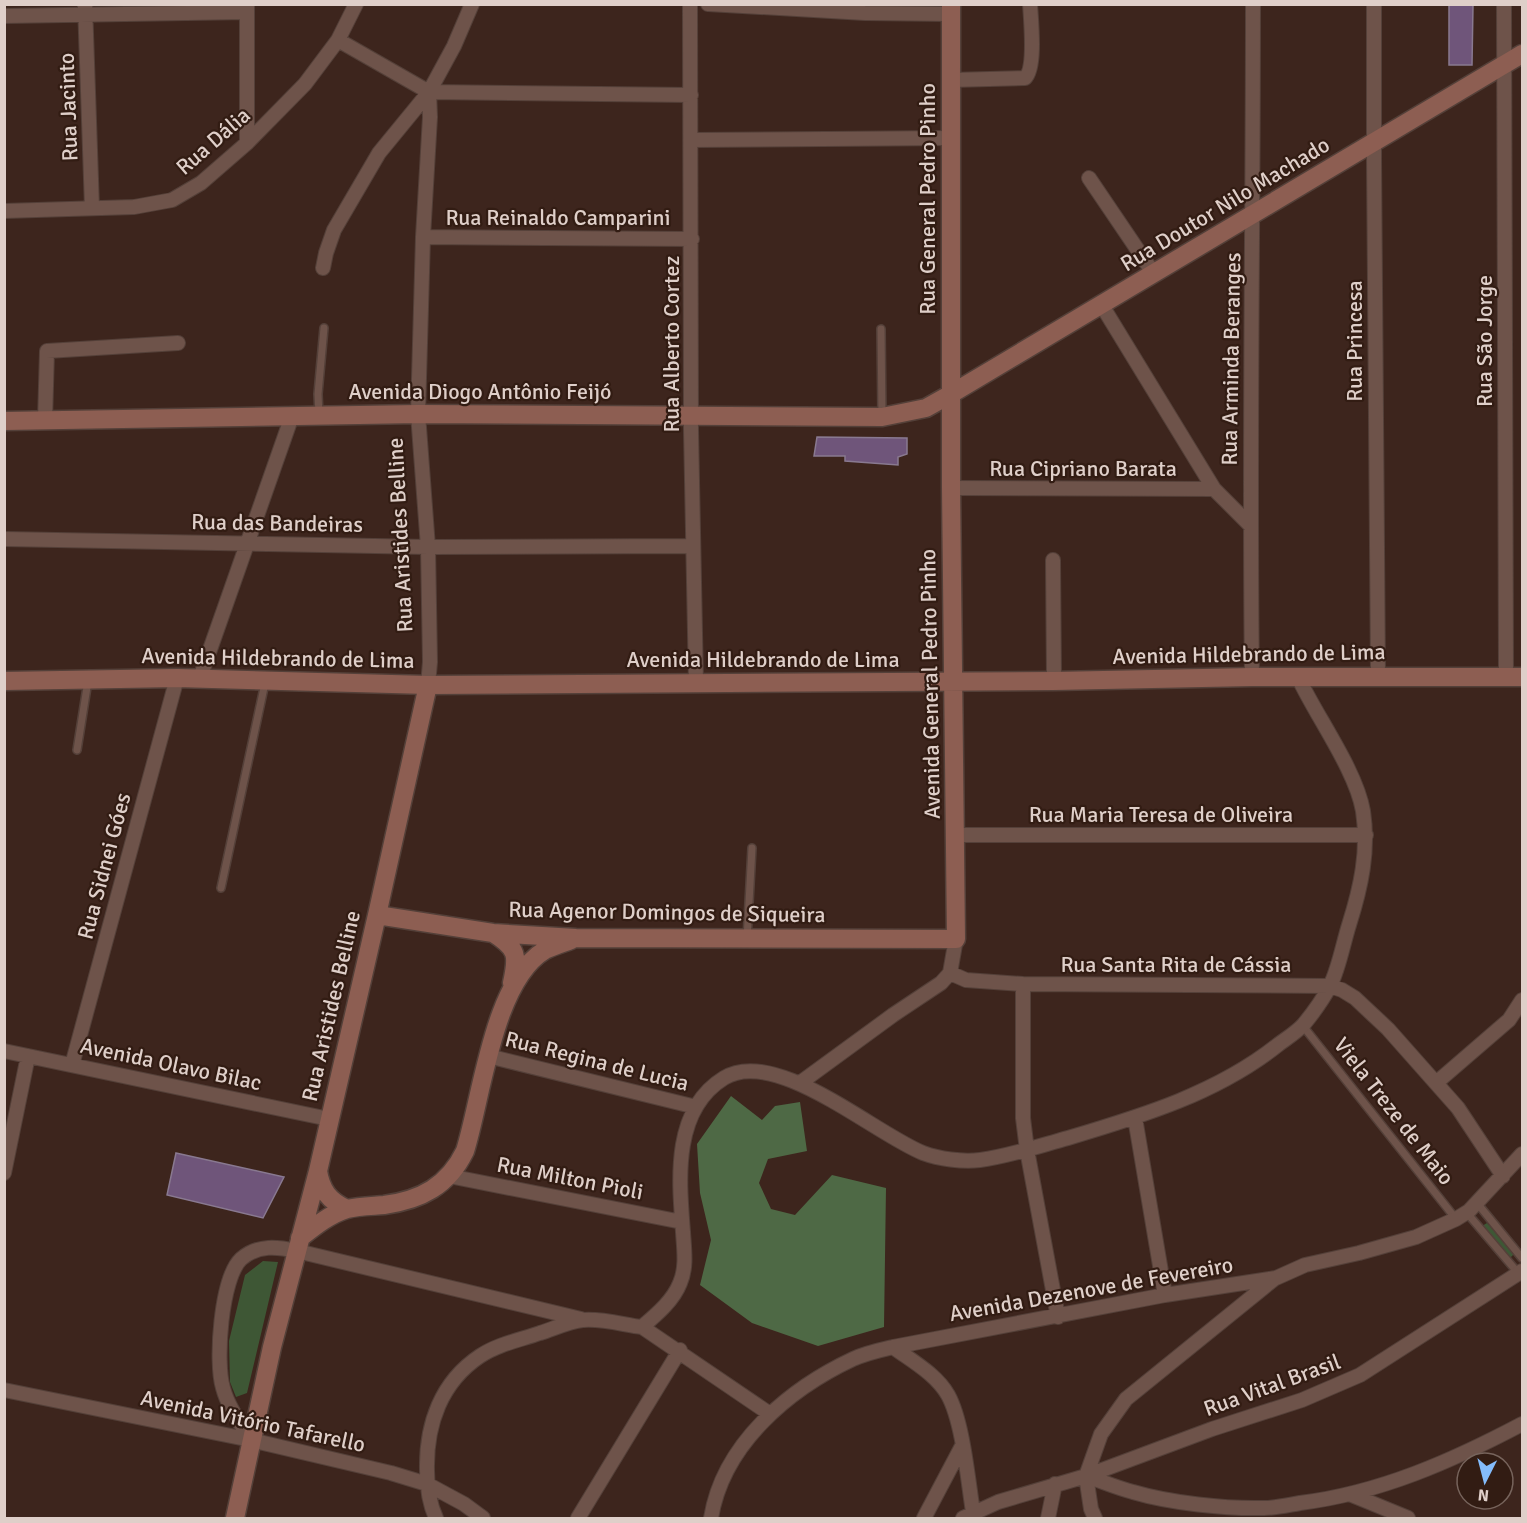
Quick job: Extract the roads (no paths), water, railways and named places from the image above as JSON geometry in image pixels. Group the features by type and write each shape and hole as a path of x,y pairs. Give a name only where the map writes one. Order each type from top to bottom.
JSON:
{"main road":[{"name":"Rua General Pedro Pinho","path":"951,9 951,394"},
{"name":"Rua Doutor Nilo Machado","path":"951,394 1522,54"},
{"name":"Avenida Diogo Antônio Feijó","path":"4,421 418,414 882,417 926,408 951,394"},
{"name":"Avenida General Pedro Pinho","path":"951,394 956,939"},
{"name":"Avenida Hildebrando de Lima","path":"4,681 200,678 428,685 1054,681 1378,676 1514,677"},
{"name":"Rua Aristides Belline","path":"235,1518 272,1347 318,1171 428,685"},
{"name":"Rua Agenor Domingos de Siqueira","path":"377,915 493,933 576,938 956,939"},
{"path":"299,1245 320,1223 347,1209 409,1199 440,1185 458,1164 465,1151 488,1056 512,987 517,960 511,946 493,933"},
{"path":"512,987 527,966 546,950 576,938"},
{"path":"318,1171 323,1191 338,1205 347,1209"}],"street":[{"name":"Rua Dália","path":"4,211 134,207 172,200 201,183 247,143 305,84 338,40 356,4"},
{"name":"Rua Aristides Belline","path":"428,685 430,662 428,547 418,414 423,237 430,117 429,92 454,46 472,4"},
{"name":"Rua Alberto Cortez","path":"690,4 691,414 696,683"},
{"path":"708,4 865,13 951,9"},
{"path":"951,80 1025,78 1030,74 1030,4"},
{"name":"Rua Arminda Beranges","path":"1252,677 1250,525 1253,4"},
{"name":"Rua Princesa","path":"1374,4 1378,676"},
{"name":"Rua São Jorge","path":"1504,4 1514,677"},
{"path":"4,16 86,10 247,8 247,143"},
{"name":"Rua Jacinto","path":"86,10 92,208"},
{"path":"338,40 429,92 691,95"},
{"path":"323,268 334,231 379,153 429,92"},
{"path":"691,140 951,138"},
{"path":"1089,178 1154,274"},
{"name":"Rua Reinaldo Camparini","path":"423,237 692,239"},
{"path":"1101,304 1215,489 1250,525"},
{"path":"45,421 47,351 178,343"},
{"path":"200,678 292,416"},
{"name":"Rua Cipriano Barata","path":"951,488 1215,489"},
{"name":"Rua das Bandeiras","path":"4,539 428,547 693,546"},
{"path":"1053,560 1054,681"},
{"path":"642,1327 669,1301 680,1286 685,1262 681,1161 686,1130 696,1107 723,1078 743,1072 765,1073 800,1083 928,1155 981,1160 1027,1150 1135,1118 1215,1086 1263,1057 1303,1026 1330,986 1361,889 1366,835 1362,806 1347,769 1298,677"},
{"name":"Rua Sidnei Góes","path":"72,1065 177,678"},
{"name":"Rua Maria Teresa de Oliveira","path":"956,835 1366,835"},
{"name":"Avenida General Pedro Pinho","path":"950,973 956,939"},
{"path":"800,1083 941,983 950,973"},
{"name":"Rua Santa Rita de Cássia","path":"950,973 966,980 1023,984 1330,986 1342,990 1380,1021 1436,1083 1462,1114 1503,1176"},
{"path":"1023,984 1023,1118 1058,1317"},
{"path":"1436,1083 1509,1020 1522,1000"},
{"name":"Avenida Olavo Bilac","path":"4,1051 329,1119"},
{"path":"4,1173 28,1056"},
{"name":"Rua Regina de Lucia","path":"488,1056 696,1107"},
{"path":"1135,1118 1165,1295"},
{"name":"Avenida Dezenove de Fevereiro","path":"711,1518 718,1492 731,1465 770,1414 823,1374 856,1358 893,1347 1165,1295 1276,1278 1305,1265 1416,1237 1467,1212 1522,1154"},
{"name":"Rua Milton Pioli","path":"449,1176 682,1222"},
{"path":"251,1440 222,1387 220,1346 224,1302 236,1266 249,1254 262,1248 299,1245 583,1320 642,1327 680,1350 770,1414"},
{"name":"Rua Vital Brasil","path":"968,1515 998,1502 1086,1476 1212,1429 1302,1400 1360,1375 1521,1273"},
{"path":"1095,1518 1091,1509 1086,1476 1101,1434 1126,1399 1276,1278"},
{"path":"436,1518 431,1508 427,1484 430,1425 438,1403 452,1381 467,1366 495,1348 583,1320"},
{"path":"893,1347 930,1374 948,1395 955,1411 962,1446 968,1515"},
{"path":"578,1518 680,1350"},
{"name":"Avenida Vitório Tafarello","path":"4,1390 251,1440 391,1473 427,1484 464,1504 483,1518"},
{"path":"1086,1476 1135,1493 1212,1505 1265,1508 1352,1495 1400,1480 1450,1460 1522,1424"},
{"path":"924,1518 962,1446"},
{"path":"1048,1518 1055,1484"},
{"path":"1352,1495 1408,1518"}],"lane":[{"path":"318,416 324,328"},
{"path":"881,329 882,417"},
{"path":"78,750 88,678"},
{"path":"221,888 266,680"},
{"path":"747,940 752,848"},
{"name":"Viela Treze de Maio","path":"1303,1026 1467,1212"},
{"path":"1467,1212 1522,1258"},
{"path":"1467,1212 1521,1273"}]}
